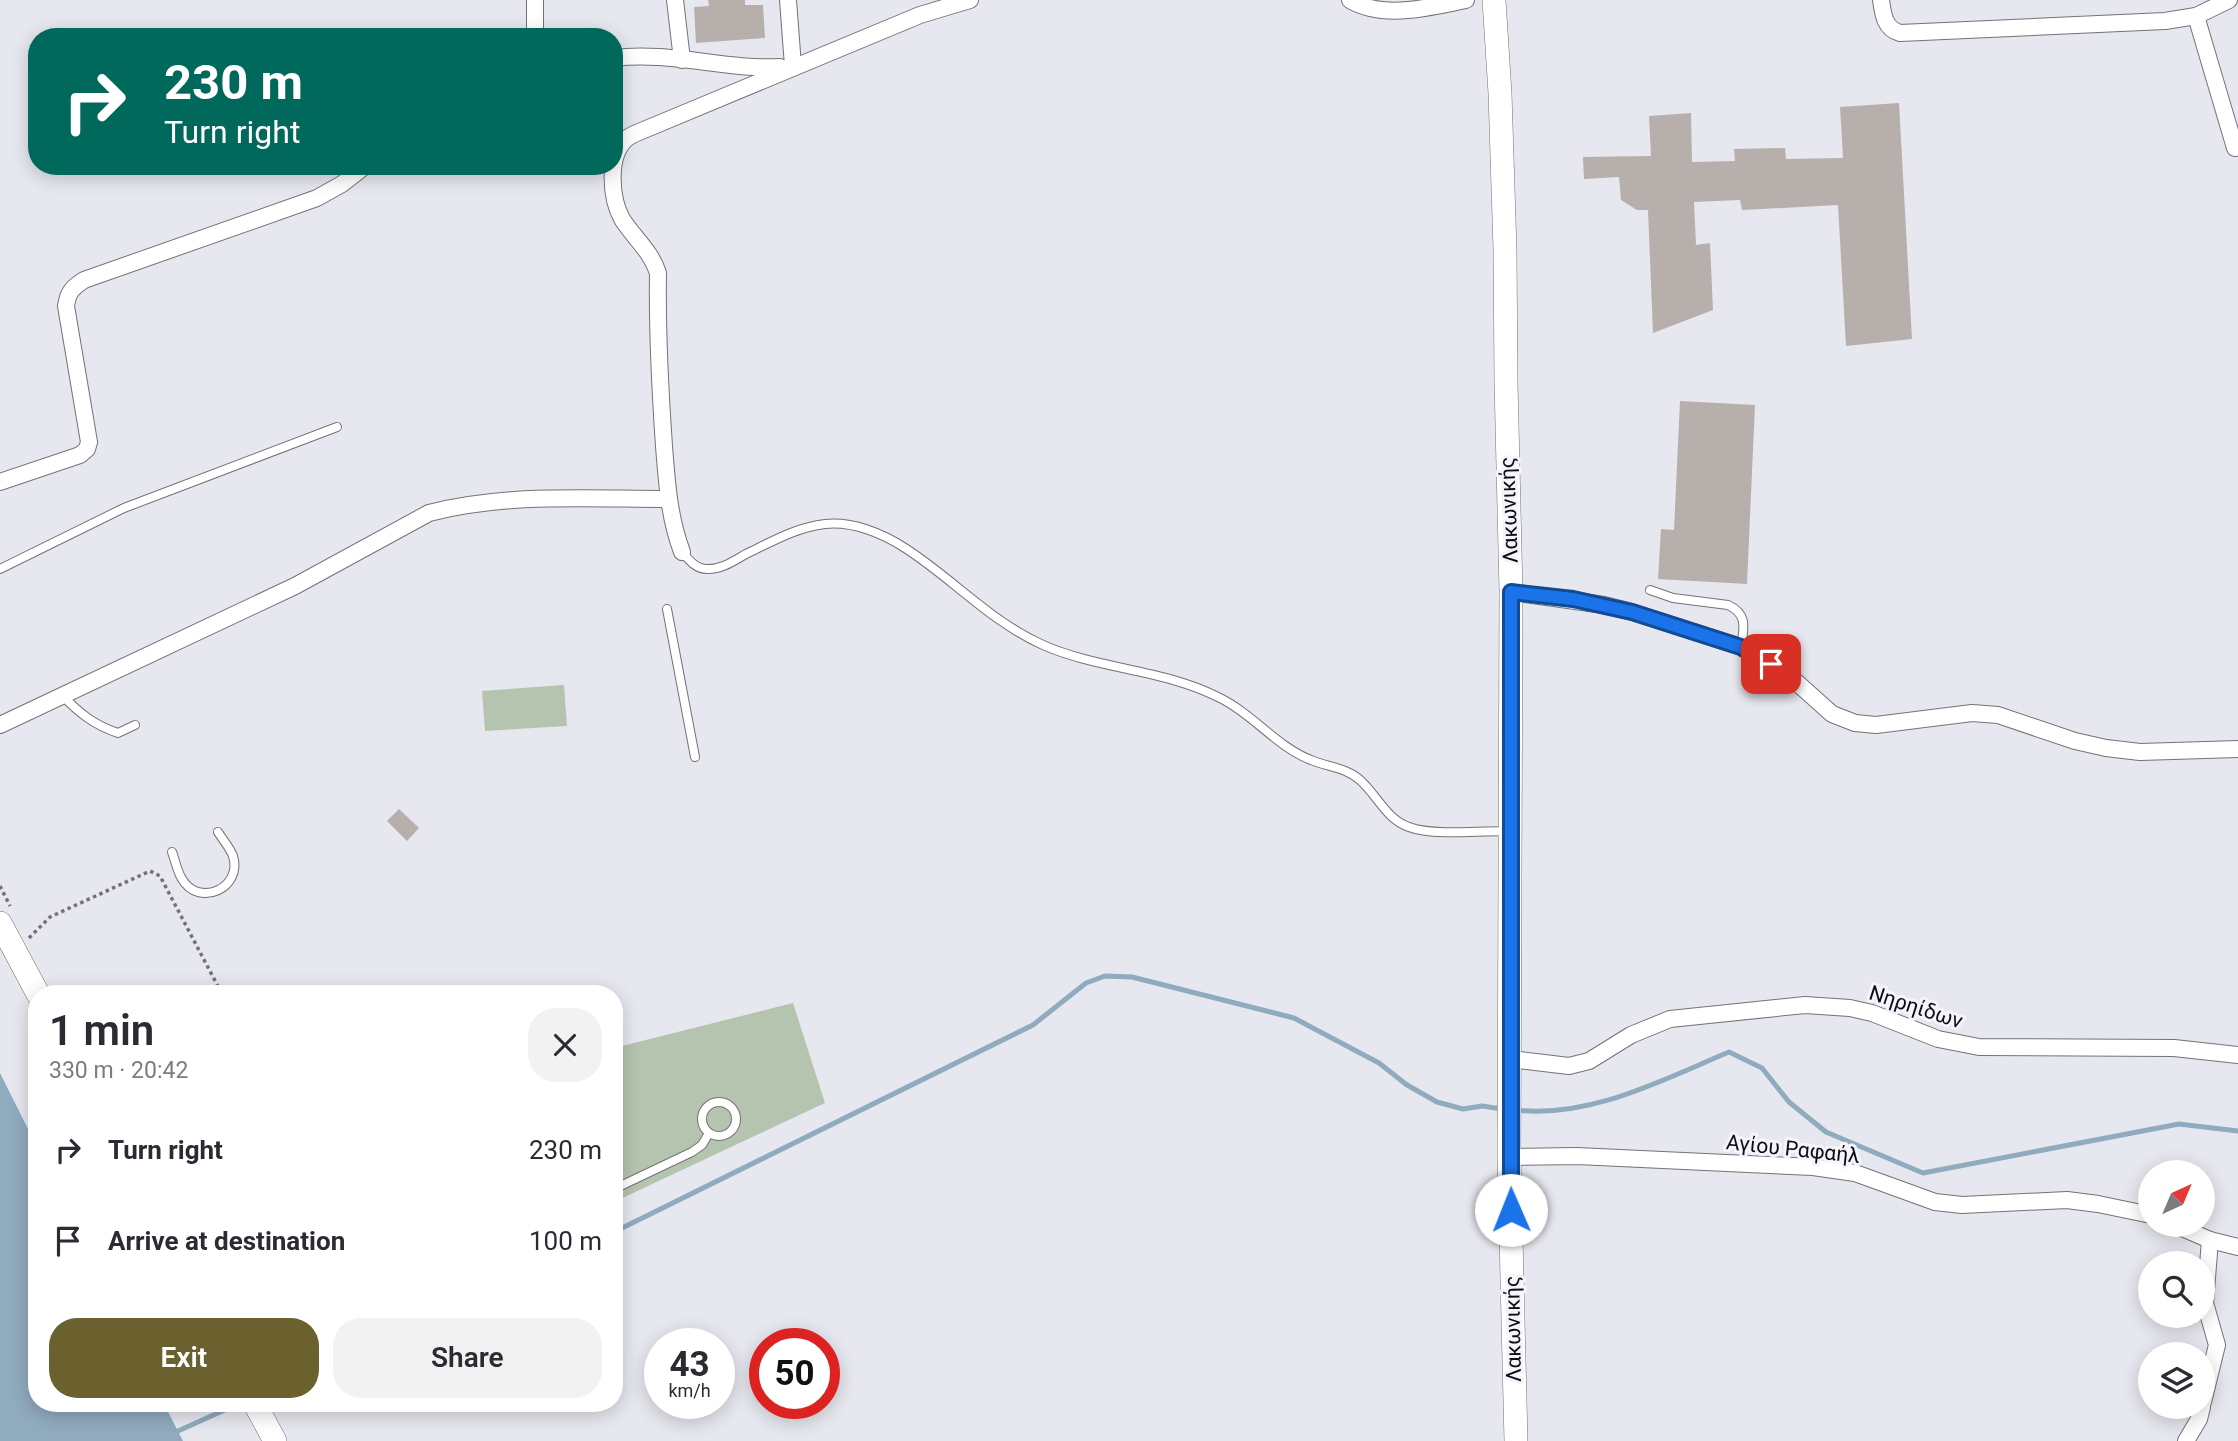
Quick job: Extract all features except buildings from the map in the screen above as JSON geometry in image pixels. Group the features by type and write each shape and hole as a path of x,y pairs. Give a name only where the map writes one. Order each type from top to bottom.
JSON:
{"main road":[{"name":"Λακωνικής","path":"1494,0 1506,250 1511,592 1509,1157 1516,1441"},
{"path":"0,923 33,985"},
{"path":"260,1412 273,1436"}],"street":[{"path":"535,0 535,28"},
{"path":"675,0 682,60"},
{"path":"788,0 793,66"},
{"path":"623,142 639,132 793,66 872,37 920,8 970,0"},
{"path":"1350,0 1372,9 1390,10 1466,0"},
{"path":"1881,0 1887,24 1892,31 1900,33 2165,21 2196,16 2229,0"},
{"path":"2196,16 2235,148"},
{"path":"623,57 759,68 793,66"},
{"path":"0,482 79,455 87,449 89,442 66,306 73,287 96,276 317,198 354,175"},
{"path":"615,175 614,197 621,216 653,260 658,273 658,370 668,499 672,527 682,552"},
{"path":"0,725 295,586 429,513 451,507 536,499 668,499"},
{"path":"1511,592 1604,605 1741,647 1794,680 1832,714 1855,723 1876,725 1972,713 2023,722 2075,741 2106,748 2140,752 2238,749"},
{"name":"Νηρηίδων","path":"1510,1062 1569,1066 1589,1061 1631,1035 1670,1019 1805,1006 1850,1008 1872,1013 1938,1039 1979,1047 2174,1048 2238,1055"},
{"name":"Αγίου Ραφαήλ","path":"1509,1157 1577,1156 1814,1167 1855,1173 1935,1202 1962,1205 2067,1200 2098,1203 2138,1212"},
{"path":"2203,1237 2238,1247"},
{"path":"2210,1240 2205,1303 2217,1345 2215,1353"},
{"path":"2186,1441 2199,1419"}],"lane":[{"path":"0,569 124,508 337,427"},
{"path":"682,552 692,564 707,569 722,567 804,528 827,524 852,526 877,533 926,562 1016,631 1044,645 1072,656 1146,672 1202,689 1223,699 1293,750 1310,760 1346,771 1359,779 1399,823 1426,831 1510,831"},
{"path":"1650,590 1673,598 1737,608 1744,623 1741,647"},
{"path":"667,609 695,757"},
{"path":"62,695 78,712 98,726 117,733 135,726"},
{"path":"172,852 182,879 191,890 205,894 219,891 230,882 235,869 233,855 218,832"},
{"path":"724,1102 734,1110 737,1121 731,1132 720,1136 709,1133 702,1123 704,1111 712,1103 724,1102"},
{"path":"623,1185 692,1152 702,1145 709,1133"}],"path":[{"path":"29,948 28,938 50,917 150,871 160,876 217,985"}],"green space":[{"path":"564,685 567,726 485,731 482,691"},
{"path":"793,1003 825,1103 623,1198 623,1046"}],"water":[{"path":"0,1073 28,1129 28,1412 168,1412 183,1441 0,1441"}],"waterway":[{"path":"623,1228 1033,1025 1086,983 1105,976 1132,977 1294,1018 1379,1063 1407,1085 1437,1102 1463,1109 1482,1106 1502,1109"},
{"path":"1515,1110 1570,1109 1598,1103 1651,1085 1729,1052 1762,1068 1789,1102 1826,1132 1923,1173 2179,1124 2238,1131"},
{"path":"178,1431 220,1412"}],"route":[{"path":"1511,1210 1511,592 1573,599 1632,612 1741,647 1771,664"}]}
